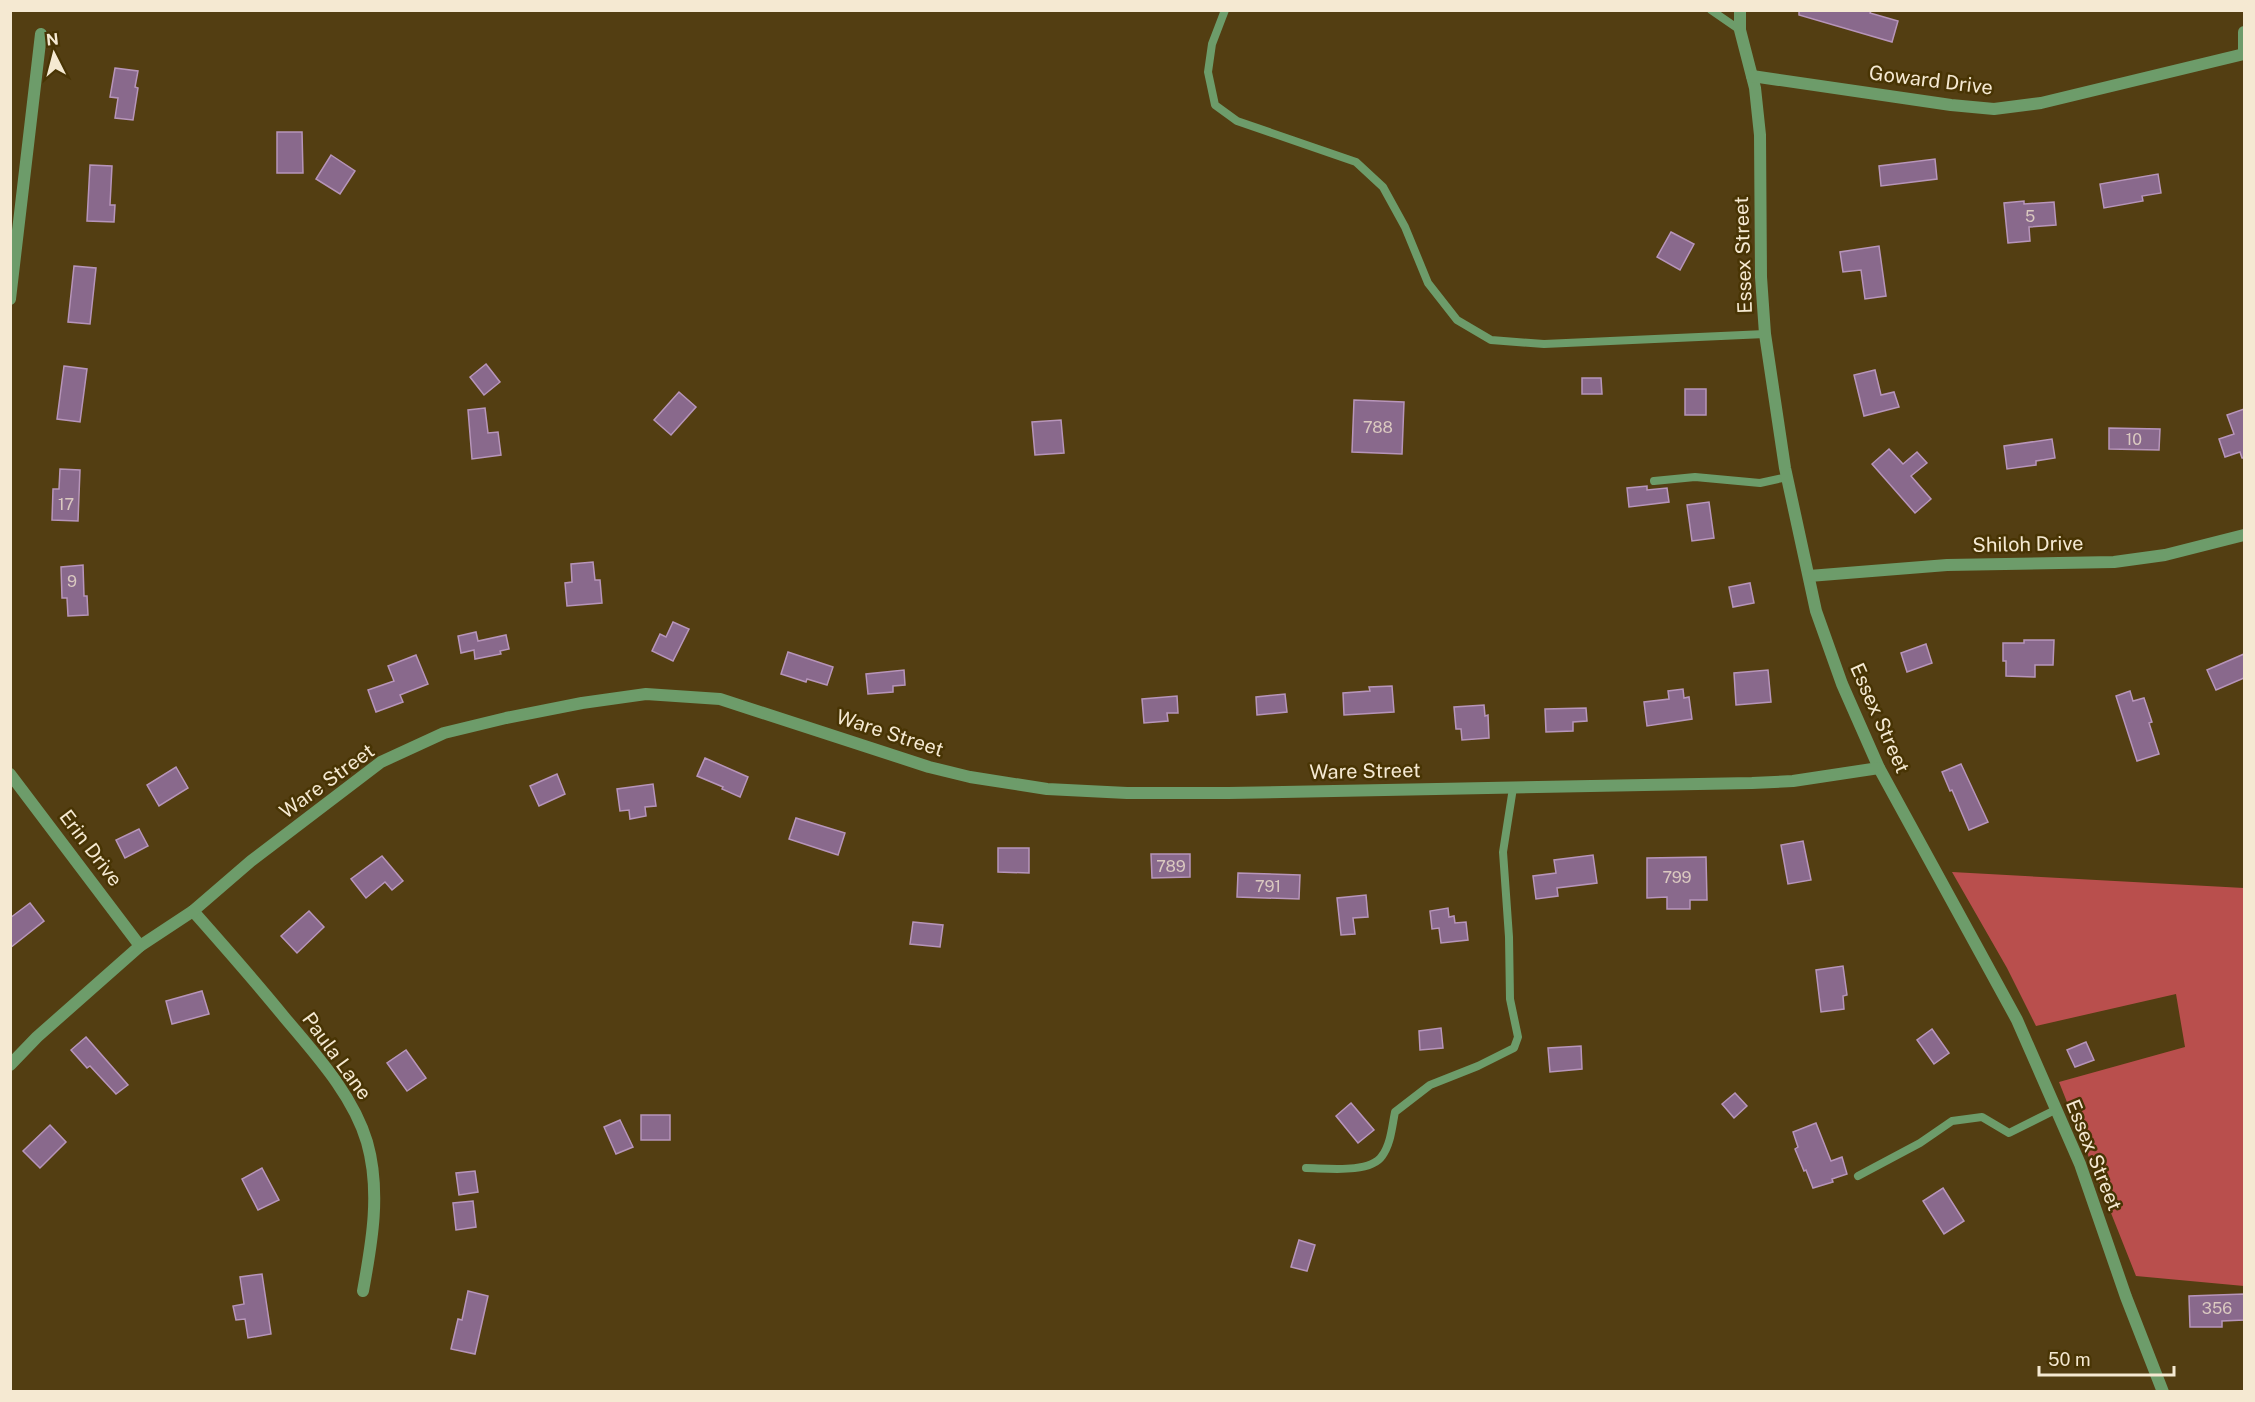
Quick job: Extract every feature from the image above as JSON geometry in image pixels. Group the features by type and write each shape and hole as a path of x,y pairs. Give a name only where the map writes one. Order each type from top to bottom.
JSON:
{"street":[{"name":"Essex Street","path":"1740,10 1740,30 1752,76 1761,135 1761,277 1766,334 1787,477 1816,611 1842,684 1879,768 2017,1020 2080,1164 2126,1297 2163,1392"},
{"name":"Goward Drive","path":"1752,76 1952,105 1994,108 2041,103 2244,52 2244,32"},
{"path":"10,299 41,34"},
{"name":"Shiloh Drive","path":"1809,576 1947,565 2114,562 2165,555 2244,535"},
{"name":"Ware Street","path":"10,1065 37,1037 140,946 193,911 251,861 381,762 444,733 561,707 646,694 720,699 929,767 970,777 1047,789 1127,793 1793,782 1879,768"},
{"name":"Erin Drive","path":"10,774 140,946"},
{"name":"Paula Lane","path":"193,911 303,1039 341,1089 358,1118 372,1169 374,1207 372,1241 363,1291"}],"lane":[{"path":"1225,10 1212,44 1208,72 1215,105 1237,121 1356,162 1383,187 1406,227 1428,283 1457,320 1491,340 1544,344 1766,334"},
{"path":"1711,10 1740,30"},
{"path":"1654,481 1695,477 1760,483 1787,477"},
{"path":"1306,1168 1369,1166 1382,1158 1389,1142 1395,1112 1430,1085 1478,1066 1514,1048 1518,1037 1510,999 1509,937 1503,852 1513,788"},
{"path":"1858,1176 1920,1143 1952,1121 1982,1117 2009,1132 2055,1110"}],"shaded area":[{"path":"1952,872 2244,888 2244,1286 2136,1276 2059,1082 2185,1047 2176,994 2036,1026 2007,968"}],"building":[{"path":"1799,10 1871,10 1870,13 1898,21 1892,42 1799,15"},
{"path":"115,68 138,71 133,120 115,118 118,98 110,97"},
{"path":"277,132 302,132 303,173 277,173"},
{"path":"331,155 355,171 340,194 316,179"},
{"path":"1935,159 1937,179 1881,186 1879,166"},
{"path":"90,165 112,166 110,205 115,205 114,222 87,221"},
{"path":"2158,174 2161,193 2142,196 2143,201 2104,208 2100,184"},
{"path":"2024,201 2024,204 2054,202 2056,225 2029,227 2030,241 2008,243 2004,203"},
{"path":"1671,232 1694,244 1680,270 1657,257"},
{"path":"1879,246 1886,296 1865,299 1861,270 1843,272 1840,252"},
{"path":"74,266 96,268 90,324 68,322"},
{"path":"486,364 500,382 484,395 470,377"},
{"path":"64,366 87,369 80,422 57,419"},
{"path":"1875,370 1881,395 1894,392 1899,407 1864,416 1854,375"},
{"path":"1582,378 1601,378 1602,394 1582,394"},
{"path":"1685,389 1706,389 1706,415 1685,415"},
{"path":"679,392 696,407 671,435 654,420"},
{"path":"1354,400 1404,402 1402,454 1352,452"},
{"path":"485,408 488,433 498,432 501,455 472,459 468,410"},
{"path":"2244,409 2244,458 2240,452 2225,457 2219,439 2234,434 2227,415"},
{"path":"1061,420 1064,453 1035,455 1032,422"},
{"path":"2109,428 2160,429 2159,450 2109,449"},
{"path":"2052,439 2055,458 2036,461 2036,465 2007,469 2004,446"},
{"path":"1889,449 1903,464 1917,452 1927,463 1911,476 1931,499 1915,513 1872,464"},
{"path":"60,469 80,470 78,521 52,520 53,489 59,489"},
{"path":"1647,486 1647,490 1667,488 1669,502 1629,507 1627,488"},
{"path":"1709,502 1714,538 1692,541 1687,505"},
{"path":"593,562 595,580 600,580 602,603 567,606 565,583 572,582 571,564"},
{"path":"83,565 84,596 87,596 88,615 68,616 67,598 62,598 61,567"},
{"path":"1750,583 1754,603 1733,607 1729,587"},
{"path":"673,622 689,629 673,661 652,651 660,634 666,637"},
{"path":"476,632 478,641 506,635 509,649 500,651 501,654 475,659 474,650 461,653 458,636"},
{"path":"2024,640 2054,640 2053,665 2035,665 2035,677 2006,676 2003,643 2024,643"},
{"path":"1926,644 1932,663 1907,672 1901,653"},
{"path":"788,652 833,667 827,685 807,679 806,682 781,674"},
{"path":"2244,654 2244,678 2216,690 2207,670"},
{"path":"416,655 428,684 400,695 403,702 376,712 368,690 394,681 388,666"},
{"path":"904,670 905,685 893,686 893,692 868,694 866,674"},
{"path":"1768,670 1771,702 1736,705 1734,673"},
{"path":"1392,686 1394,712 1344,715 1343,693 1370,691 1369,687"},
{"path":"1683,689 1684,698 1689,697 1692,719 1647,726 1644,702 1669,699 1668,691"},
{"path":"2130,691 2133,701 2144,698 2159,754 2137,761 2116,696"},
{"path":"1285,694 1287,712 1257,715 1256,697"},
{"path":"1177,696 1178,713 1167,713 1168,721 1144,723 1142,699"},
{"path":"1484,705 1485,716 1488,715 1489,738 1462,740 1461,729 1456,729 1454,707"},
{"path":"1586,708 1587,721 1573,722 1573,731 1546,732 1545,709"},
{"path":"705,758 748,777 740,797 697,776"},
{"path":"1961,764 1988,822 1969,830 1942,772"},
{"path":"176,767 188,788 159,806 147,785"},
{"path":"557,774 565,794 539,806 530,786"},
{"path":"653,784 656,806 645,807 646,816 630,819 629,810 620,811 617,789"},
{"path":"796,818 845,833 838,855 789,839"},
{"path":"139,829 148,846 125,858 116,840"},
{"path":"1803,841 1811,880 1788,884 1781,845"},
{"path":"998,848 1029,848 1029,873 998,872"},
{"path":"1151,854 1190,854 1190,877 1152,878"},
{"path":"1593,855 1597,883 1557,888 1558,896 1536,899 1533,876 1556,873 1554,860"},
{"path":"382,856 403,881 392,890 385,882 366,898 351,879"},
{"path":"1706,857 1707,900 1690,900 1690,909 1667,909 1667,897 1647,898 1647,858"},
{"path":"1238,873 1300,875 1299,899 1237,897"},
{"path":"1366,895 1368,917 1353,918 1355,934 1341,935 1337,898"},
{"path":"30,903 44,921 10,948 10,918"},
{"path":"1448,908 1449,917 1454,916 1455,923 1466,922 1468,940 1441,943 1439,928 1432,929 1430,911"},
{"path":"309,911 324,927 297,953 281,936"},
{"path":"913,922 943,925 940,947 910,944"},
{"path":"1843,966 1847,995 1843,996 1844,1009 1821,1012 1816,970"},
{"path":"202,991 209,1014 172,1024 166,1001"},
{"path":"1441,1028 1443,1048 1420,1050 1419,1031"},
{"path":"1932,1029 1949,1053 1934,1064 1917,1040"},
{"path":"86,1037 128,1085 116,1094 90,1066 87,1068 71,1050"},
{"path":"2086,1042 2094,1060 2075,1067 2067,1050"},
{"path":"1581,1046 1582,1069 1550,1072 1548,1048"},
{"path":"406,1050 426,1078 407,1091 387,1063"},
{"path":"1735,1093 1747,1106 1734,1118 1722,1104"},
{"path":"1351,1103 1374,1130 1358,1143 1336,1116"},
{"path":"641,1115 670,1115 670,1140 641,1140"},
{"path":"620,1120 633,1147 616,1154 604,1127"},
{"path":"1816,1123 1831,1161 1842,1157 1847,1174 1832,1179 1833,1182 1813,1188 1795,1149 1798,1147 1793,1132"},
{"path":"50,1125 66,1142 40,1168 23,1151"},
{"path":"262,1168 279,1200 258,1210 242,1179"},
{"path":"475,1171 478,1192 459,1195 456,1173"},
{"path":"1943,1188 1964,1221 1944,1234 1923,1201"},
{"path":"473,1201 476,1227 456,1230 453,1203"},
{"path":"1299,1240 1315,1245 1307,1271 1291,1267"},
{"path":"262,1274 271,1334 248,1338 245,1319 236,1320 233,1306 244,1304 240,1277"},
{"path":"468,1291 488,1296 475,1354 451,1349 458,1319 462,1320"},
{"path":"2244,1294 2244,1320 2222,1321 2222,1327 2190,1327 2189,1296"}]}
